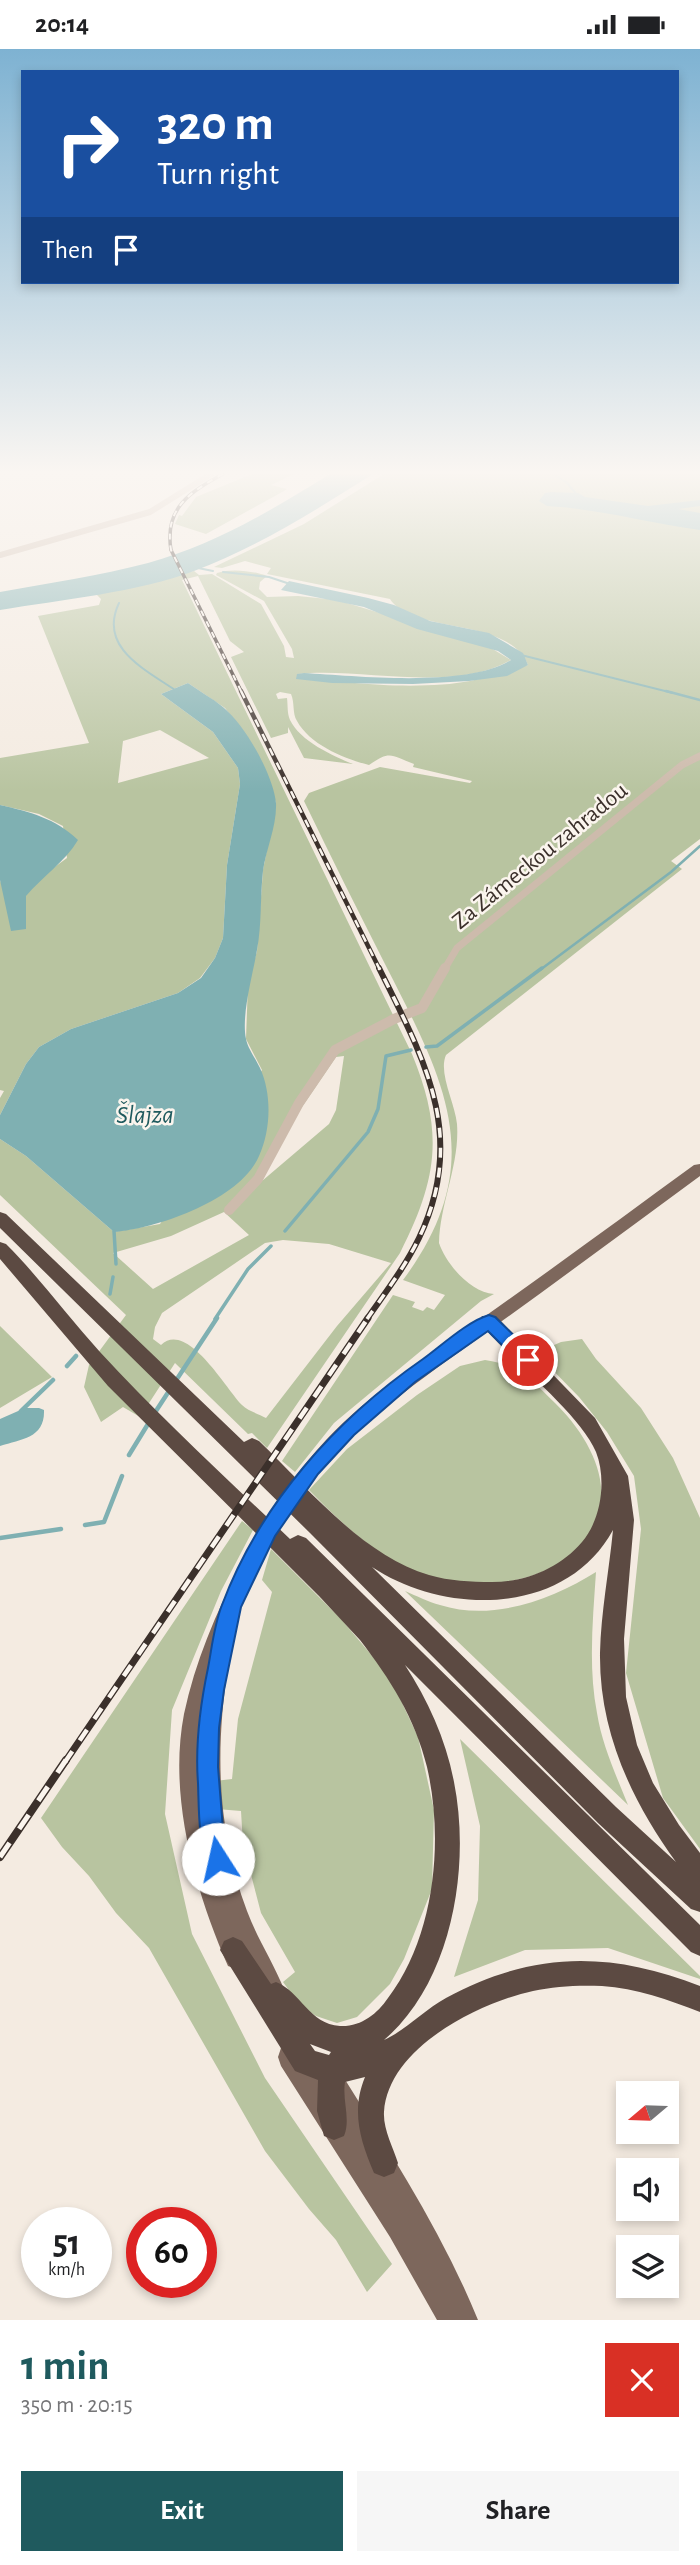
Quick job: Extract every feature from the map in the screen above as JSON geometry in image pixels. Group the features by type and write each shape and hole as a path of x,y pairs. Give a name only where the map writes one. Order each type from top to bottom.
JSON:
{"highway":[{"path":"0,1207 322,1523 607,1815 700,1900"},
{"path":"0,1217 118,1325"},
{"path":"0,1248 97,1353 296,1551 700,1943"},
{"path":"489,1321 573,1406 598,1438 620,1485 622,1548 612,1636 616,1708 632,1762 647,1796 700,1872"},
{"path":"322,1523 375,1560 414,1580 449,1590 509,1590 571,1566 597,1540 609,1515 612,1498 613,1483 607,1455"},
{"path":"296,1551 402,1679 428,1732 445,1795 446,1864 433,1931 412,1986 397,2011 329,2072 329,2104 334,2126"},
{"path":"233,1950 255,1980 305,2061 329,2072 361,2066 410,2040"},
{"path":"384,2163 370,2113 378,2076 391,2057 410,2040 447,2012 475,1997 533,1978 594,1973 652,1981 700,1999"},
{"path":"276,1995 296,2018 327,2038 345,2041 360,2039 379,2027"}],"main road":[{"path":"452,2320 428,2275 249,1989 212,1892 200,1835 191,1751 195,1717 206,1674 231,1607 268,1532 327,1451 386,1395 700,1169"},
{"path":"231,1607 208,1728 207,1767 212,1829 226,1891 249,1946 276,1995 329,2072 432,2246 464,2320"}],"street":[{"name":"Za Zámeckou zahradou","path":"229,1210 258,1179 299,1103 335,1050 394,1019 422,1008 457,948 682,765 700,756"}],"green space":[{"path":"154,580 182,580 412,1054 429,1107 432,1155 429,1178 413,1226 400,1253 267,1448 252,1433 248,1434 175,1363 140,1417 123,1407 101,1422 84,1387 89,1365 126,1315 0,1195 0,1139 26,1156 114,1232 160,1224 262,1070 246,1039 248,983 257,951 263,870 276,803 263,765 238,725 225,708 188,683 161,694 213,732 238,768 240,784 227,865 223,938 215,958 200,978 178,993 71,1029 39,1047 26,1064 0,1115 0,1098 4,1091 0,1090 0,880 5,894 25,896 45,874 67,858 63,826 39,814 0,805 0,758 89,743 38,616 99,605 101,599 95,593","holes":["160,730 209,758 118,783 123,741","344,1056 336,1110 329,1124 262,1181 291,1123 336,1057","224,1212 249,1235 153,1289 113,1253 171,1236","283,1240 329,1244 391,1263 337,1326 266,1418 242,1405 194,1349 182,1342 171,1340 161,1345 153,1339 162,1313 265,1243"]},
{"path":"200,580 222,580 261,604 284,646 286,657 294,658 292,649 264,601 225,580 262,580 259,589 267,597 298,596 337,600 486,645 511,660 488,670 435,678 298,674 360,683 407,686 470,681 528,665 517,650 501,639 482,632 418,618 402,610 390,599 296,580 700,580 700,839 671,861 682,869 446,1055 444,1070 456,1116 457,1139 439,1243 447,1260 468,1283 494,1294 481,1301 334,1423 295,1472 282,1461 393,1295 415,1302 412,1307 423,1311 427,1307 434,1310 445,1295 403,1280 430,1238 445,1198 451,1160 449,1123 440,1086 426,1048 304,801 309,793 380,767 470,783 472,781 413,767 414,764 391,755 369,765 339,755 319,744 303,730 295,718 291,694 276,694 278,699 287,698 289,717 301,735 318,747 353,764 304,758 288,727 288,733 271,738 231,657 244,652 230,641"},
{"path":"0,1326 52,1377 0,1408"},
{"path":"582,1339 596,1359 641,1408 673,1458 700,1518 700,1849 663,1798 626,1673 641,1529 634,1476 607,1432 579,1397 536,1353 561,1342"},
{"path":"485,1360 497,1362 524,1375 555,1403 579,1431 594,1460 601,1487 600,1513 589,1537 570,1556 542,1572 506,1582 472,1585 428,1577 386,1557 346,1526 309,1490 347,1449 417,1395 460,1366"},
{"path":"242,1521 253,1530 221,1591 172,1710 165,1814 192,1934 265,2078 392,2264 367,2292 336,2240 265,2151 149,1948 116,1913 41,1818"},
{"path":"271,1549 341,1619 390,1677 418,1737 434,1810 432,1889 404,1959 390,1984 357,2017 337,2023 316,2016 299,2004 283,1982 295,1972 261,1913 243,1844 241,1811 217,1809 215,1781 232,1779 238,1719 272,1592 262,1580"},
{"path":"596,1572 592,1643 594,1696 606,1748 628,1805 405,1591 436,1604 460,1610 481,1611 542,1599"},
{"path":"460,1739 700,1976 700,1979 608,1948 525,1950 454,1977 478,1900 480,1826"}],"water":[{"path":"67,580 166,580 124,590 0,610 0,592"},
{"path":"289,581 368,598 394,605 430,621 489,633 523,653 528,665 507,676 469,681 413,684 332,683 296,679 297,674 304,673 381,678 440,677 492,669 511,660 498,651 417,629 364,607 281,590"},
{"name":"Šlajza","path":"188,683 223,707 240,726 257,751 274,791 275,820 263,871 259,940 245,1018 247,1043 267,1089 268,1124 259,1156 249,1172 235,1186 196,1209 174,1218 114,1232 26,1156 0,1139 0,1115 26,1064 39,1047 71,1029 178,993 201,978 215,958 223,938 227,865 240,784 238,768 213,732 161,694"},
{"path":"0,805 51,821 78,840 67,855 26,896 26,929 11,931 0,880"},
{"path":"25,1408 44,1410 41,1426 31,1436 0,1446 0,1419"}],"waterway":[{"path":"278,580 290,584"},
{"path":"119,603 114,619 119,644 138,665 175,690"},
{"path":"521,655 673,693"},
{"path":"666,691 700,700"},
{"path":"540,970 671,872 700,846"},
{"path":"426,1047 437,1046 542,968"},
{"path":"285,1231 368,1132 378,1109 386,1056 411,1050"},
{"path":"114,1231 116,1264"},
{"path":"215,1319 248,1269 271,1246"},
{"path":"110,1294 113,1277"},
{"path":"175,1382 217,1318"},
{"path":"67,1366 76,1356"},
{"path":"21,1411 53,1380"},
{"path":"154,1414 169,1391"},
{"path":"129,1455 148,1424"},
{"path":"85,1525 104,1522 122,1476"},
{"path":"0,1538 61,1529"}],"railway":[{"path":"186,580 242,693"},
{"path":"241,691 380,970"},
{"path":"367,1319 401,1270 419,1238 433,1201 440,1166 440,1132 434,1099 411,1034 379,968"},
{"path":"65,1762 368,1318"},
{"path":"0,1857 66,1760"}],"route":[{"path":"218,1859 209,1797 208,1728 231,1607 268,1532 299,1485 332,1445 386,1395 489,1321 528,1360"}]}
